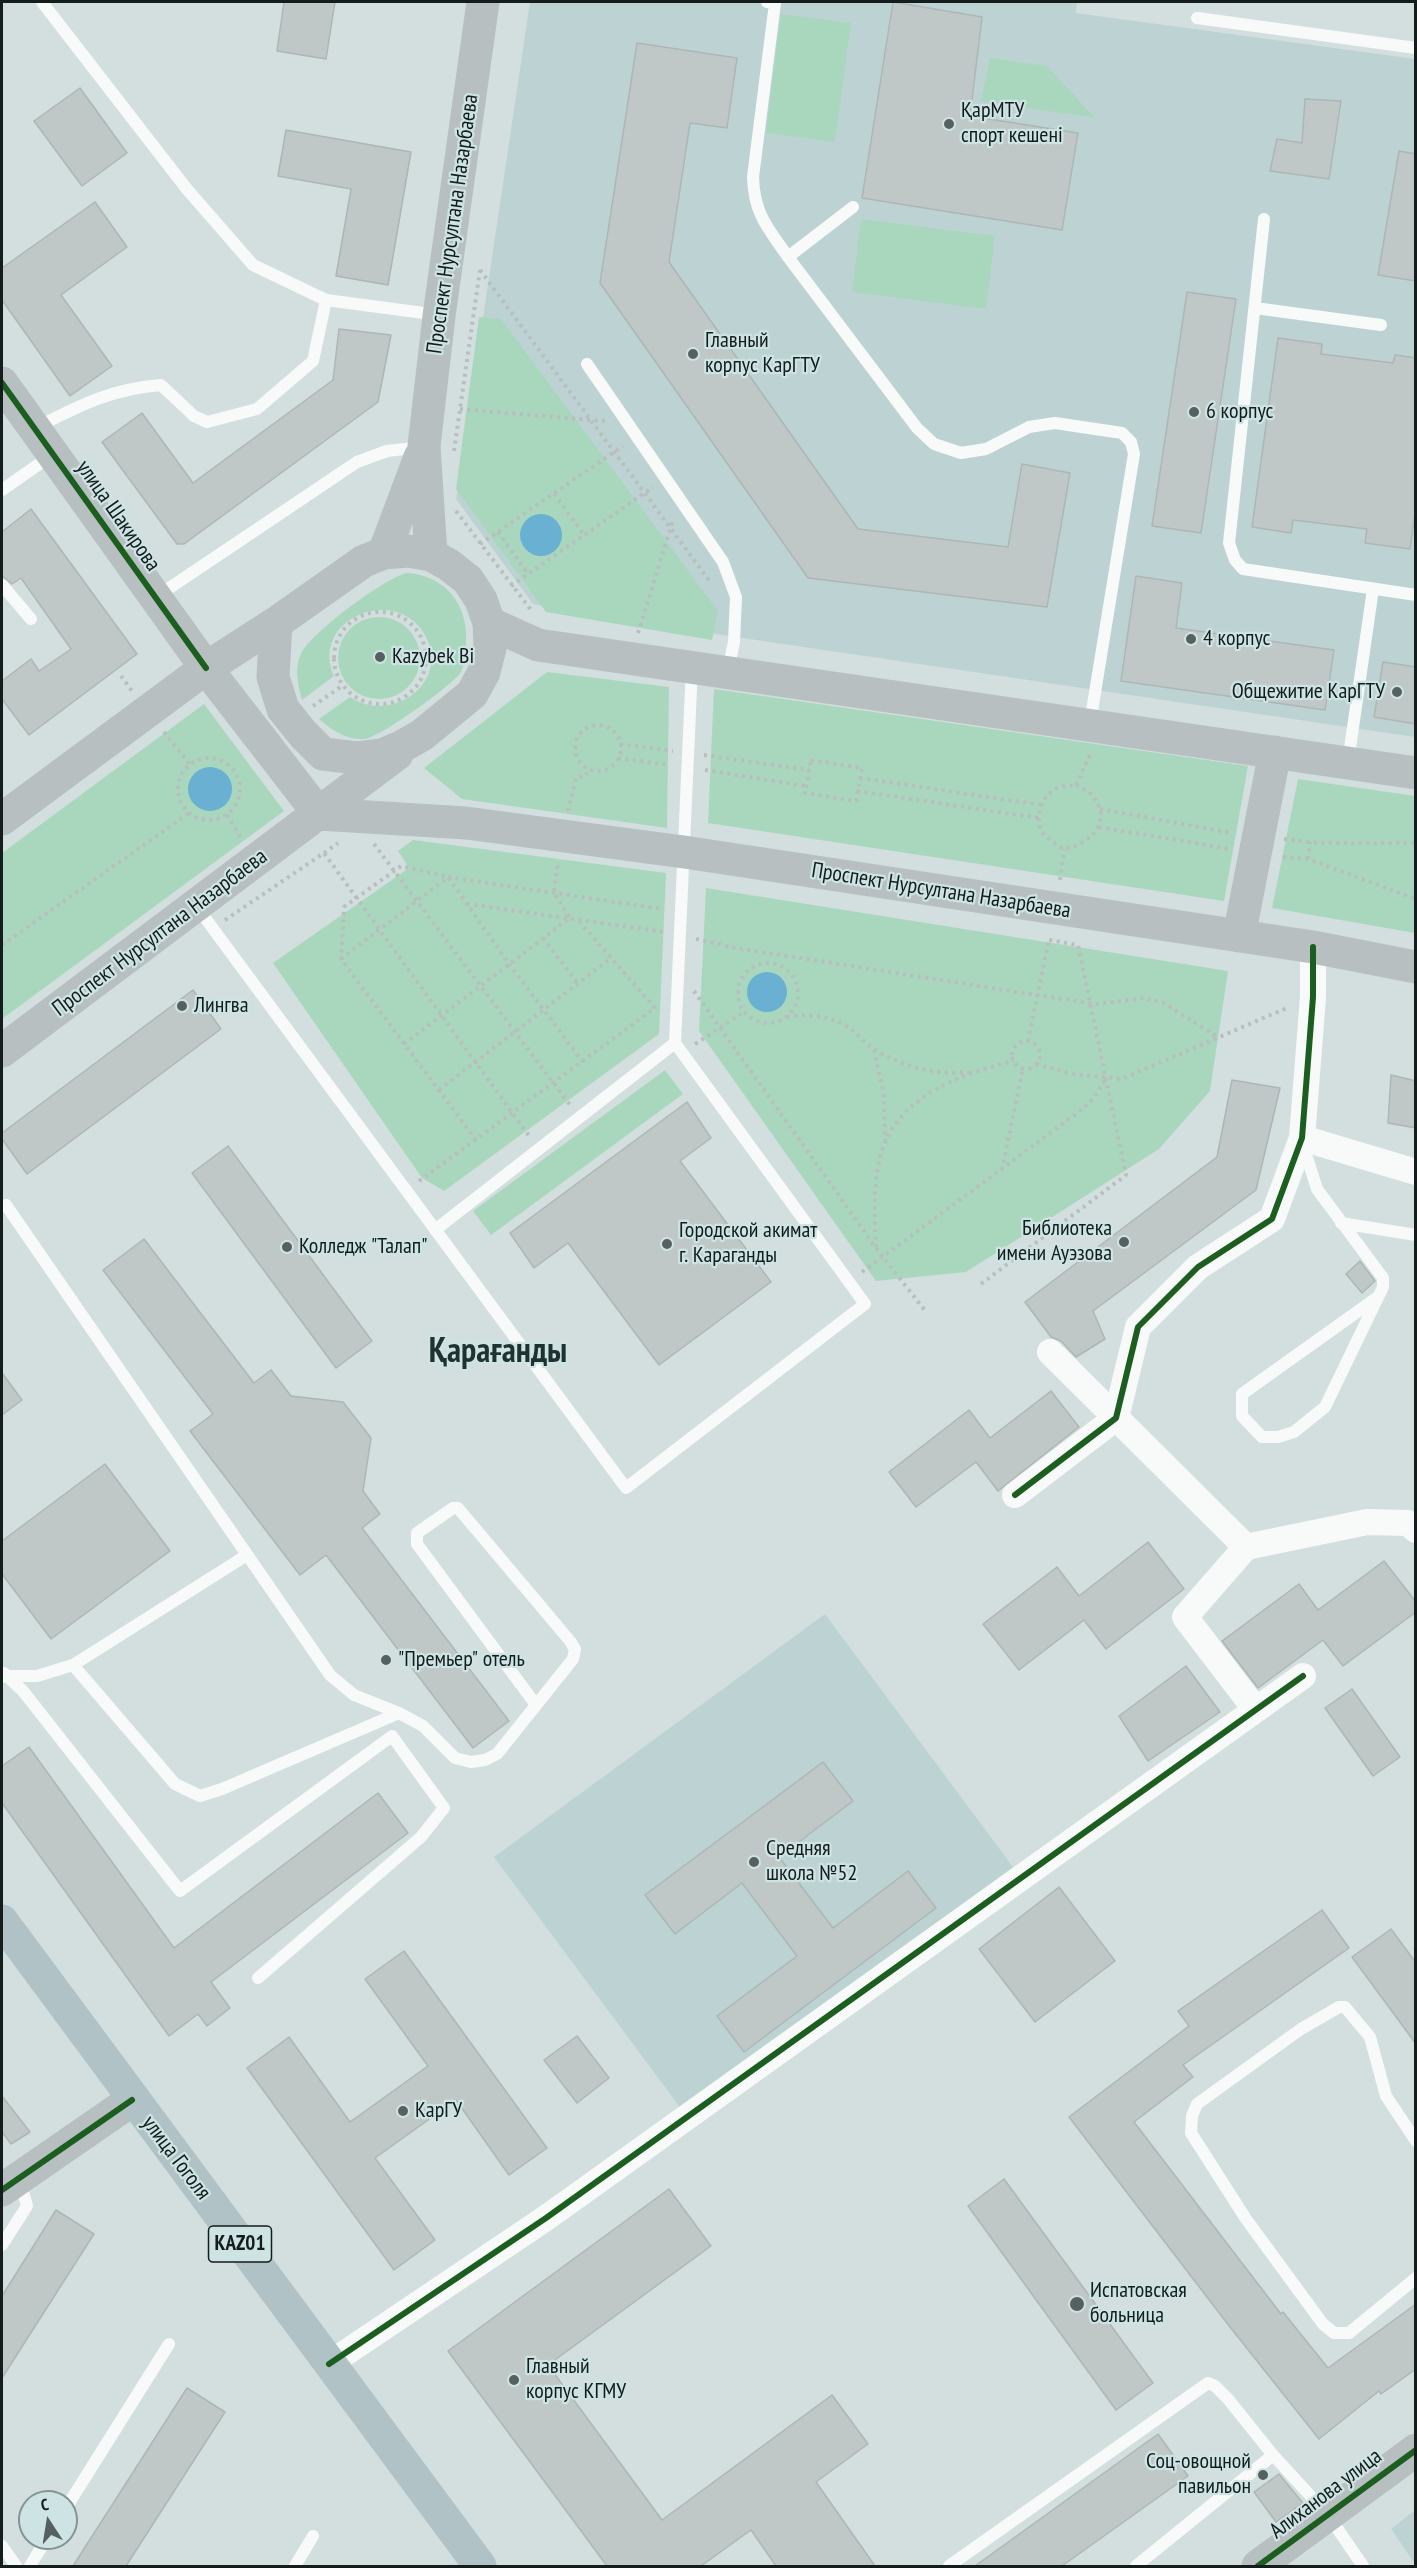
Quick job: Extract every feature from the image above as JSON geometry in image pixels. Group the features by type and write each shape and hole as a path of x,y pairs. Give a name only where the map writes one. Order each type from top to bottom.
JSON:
{"highway":[{"name":"улица Гоголя","path":"2,1921 132,2100 480,2566"}],"main road":[{"name":"Проспект Нурсултана Назарбаева","path":"431,555 438,451 439,315 483,2"},
{"name":"улица Шакирова","path":"2,383 206,668"},
{"name":"Проспект Нурсултана Назарбаева","path":"384,553 438,451"},
{"path":"2,819 206,668 276,623 364,561 384,553 408,551 431,555 468,580 481,600 489,623 490,648 486,664 472,694 319,814 206,668"},
{"path":"276,623 273,677 283,709 323,754 357,758 382,755 422,735"},
{"path":"489,623 538,645 1416,773"},
{"path":"1239,936 1275,752"},
{"name":"Проспект Нурсултана Назарбаева","path":"323,754 359,783 466,823"},
{"name":"Проспект Нурсултана Назарбаева","path":"2,1051 205,918 319,814 466,823 684,852 1313,947 1416,967"},
{"path":"10,2184 132,2100"},
{"name":"Алиханова улица","path":"1258,2566 1416,2450"}],"street":[{"path":"1015,1495 1116,1418 1138,1327 1198,1267 1272,1219 1302,1138 1313,994 1313,947"},
{"path":"1302,1138 1416,1172"},
{"path":"1050,1352 1246,1547"},
{"path":"1256,1710 1185,1617 1246,1547 1367,1522 1408,1523 1416,1530"},
{"path":"329,2364 546,2218 1303,1676"}],"lane":[{"path":"42,2 186,188 253,265 326,300 439,315"},
{"path":"773,2 753,177 753,199 761,217 788,256 916,428 934,444 961,453 986,449 1029,428 1055,423 1122,433 1131,442 1134,454 1090,724"},
{"path":"1197,18 1416,48"},
{"path":"788,256 853,207"},
{"path":"1264,219 1229,543 1235,560 1244,569 1416,595"},
{"path":"34,428 93,400 131,387 161,385 194,416 207,422 257,408 313,361 326,300"},
{"path":"1255,308 1381,325"},
{"path":"587,364 723,562 736,597 734,642 728,672"},
{"path":"154,598 357,462 387,452 438,451"},
{"path":"2,490 52,455"},
{"path":"2,585 31,619"},
{"path":"1348,763 1374,589"},
{"path":"205,918 626,1488 865,1304 678,1048 678,968 692,666"},
{"path":"435,1230 579,1117 678,1048"},
{"path":"1302,1138 1317,1189 1383,1278 1383,1287 1325,1407 1294,1432 1278,1437 1262,1437 1242,1416 1242,1394 1378,1297"},
{"path":"3,1207 330,1675 354,1695 399,1713 423,1726 455,1758 471,1762 485,1760 497,1754 573,1659 575,1649 564,1632 463,1511 453,1508 417,1533 417,1544 536,1705"},
{"path":"1341,1223 1416,1235"},
{"path":"3,1674 37,1676 73,1665 247,1555"},
{"path":"73,1665 175,1784 200,1796 222,1789 399,1713"},
{"path":"3,1674 23,1691 180,1892 392,1736 444,1808 421,1837 258,1978"},
{"path":"1416,2141 1386,2096 1370,2037 1345,2007 1339,2007 1301,2030 1197,2104 1190,2125 1191,2133 1246,2219 1323,2324 1334,2333 1349,2333 1416,2278"},
{"path":"2,2246 27,2206 10,2184"},
{"path":"77,2490 169,2344"},
{"path":"949,2566 1204,2385 1215,2386 1228,2399 1273,2455 1328,2515 1363,2566"},
{"path":"1136,2566 1273,2455"},
{"path":"295,2566 313,2536"},
{"path":"2,2546 16,2566"},
{"path":"30,2566 40,2550"}],"path":[{"path":"438,451 460,409 480,270 735,616"},
{"path":"460,409 628,423"},
{"path":"480,544 637,437"},
{"path":"511,586 666,478"},
{"path":"554,494 584,536"},
{"path":"647,639 637,637 680,499"},
{"path":"452,506 524,604 539,618"},
{"path":"498,532 528,574"},
{"path":"383,612 408,621 417,630 425,649 425,669 420,681 401,700 375,705 363,702 342,686 333,661 334,648 346,626 357,618 383,612"},
{"path":"311,707 342,686"},
{"path":"600,724 612,730 620,744 618,758 613,765 602,771 588,770 578,761 574,748 577,735 587,727 600,724"},
{"path":"620,744 809,770"},
{"path":"618,758 806,786"},
{"path":"218,759 227,763 239,778 240,798 236,807 220,819 211,821 189,813 180,800 178,790 184,772 199,760 218,759"},
{"path":"811,760 861,768 856,801 805,793 809,770 811,760"},
{"path":"860,778 1042,805"},
{"path":"1076,785 1091,794 1100,809 1099,827 1089,841 1065,849 1055,844 1042,832 1039,818 1042,805 1044,798 1058,787 1076,785"},
{"path":"857,791 1039,818"},
{"path":"2,945 189,813"},
{"path":"1308,860 1310,842"},
{"path":"1060,880 1065,849"},
{"path":"205,918 324,853 539,1149"},
{"path":"388,862 579,1117"},
{"path":"476,1140 340,959 344,907 401,866 448,877 662,909"},
{"path":"340,959 448,877"},
{"path":"448,877 509,964 583,1062"},
{"path":"554,893 570,918"},
{"path":"467,904 660,930 773,954 1090,1003 1145,998 1164,1003 1219,1038"},
{"path":"404,1044 570,918"},
{"path":"406,1190 655,1008 577,919"},
{"path":"1028,1041 1051,932"},
{"path":"543,939 578,984"},
{"path":"981,1284 1126,1175 1078,945 1049,940"},
{"path":"772,962 773,954"},
{"path":"439,1090 611,958"},
{"path":"787,1017 796,1006 798,992 795,978 785,967 772,962 758,963 747,970 739,981 737,994 740,1007 760,1023 774,1023 787,1017 809,1016 833,1020 848,1027 874,1049 912,1066 957,1074 1014,1061"},
{"path":"678,968 876,1248 927,1313"},
{"path":"1023,1068 1036,1064 1072,1074 1122,1079 1219,1038 1313,994"},
{"path":"678,1048 720,1028 744,1012"},
{"path":"1023,1068 1014,1061 1012,1052 1021,1042 1028,1041 1039,1050 1036,1064"},
{"path":"874,1049 884,1095 885,1144"},
{"path":"1002,1171 1023,1068"},
{"path":"876,1248 877,1179 885,1144 894,1126 907,1111 928,1095 977,1071"},
{"path":"849,1281 1002,1171 1080,1111 1093,1099 1106,1078"}],"shaded area":[{"path":"530,2 1077,2 1076,13 1415,59 1415,737 722,635 533,604 456,499"},
{"name":"Средняя школа №52","path":"825,1614 1013,1867 682,2110 494,1857"},
{"path":"1415,2510 1415,2564 1391,2529"}],"green space":[{"path":"781,14 851,23 835,142 766,133"},
{"path":"990,58 1047,66 1095,118 981,101"},
{"path":"861,219 995,236 986,309 852,292"},
{"path":"479,317 501,319 718,611 712,640 546,612 456,489"},
{"path":"407,573 434,580 453,596 459,606 466,631 465,655 461,672 431,698 372,737 358,739 345,736 319,719 350,697 367,704 384,706 401,702 415,693 425,681 431,666 431,649 423,632 409,618 393,611 375,611 358,615 343,625 333,639 330,656 334,676 302,700 297,677 299,659 307,645 318,633 349,608 366,595"},
{"path":"371,617 387,617 402,624 413,635 420,650 417,674 408,687 387,699 371,699 356,692 345,681 338,666 338,650 345,635 356,624"},
{"path":"547,672 669,687 667,828 462,799 424,768"},
{"path":"714,689 1248,766 1224,901 708,823"},
{"path":"204,704 284,811 2,1019 2,853"},
{"path":"1298,779 1415,796 1415,933 1272,908"},
{"path":"413,840 666,873 659,1034 444,1191 422,1178 273,963 409,868 398,851"},
{"path":"706,888 1228,971 1210,1091 1159,1149 966,1272 876,1281 699,1031"},
{"path":"665,1070 683,1094 491,1235 473,1211"}],"water":[{"path":"541,514 556,520 562,535 556,550 541,556 526,550 520,535 526,520"},
{"path":"210,767 219,768 226,773 231,780 231,798 226,805 219,810 210,811 201,810 194,805 189,798 188,789 189,780 194,773 201,768"},
{"path":"767,972 781,978 787,992 781,1006 767,1012 753,1006 747,992 753,978"}],"building":[{"path":"284,2 335,2 326,59 277,51"},
{"name":"ҚарМТУ спорт кешені","path":"893,2 982,17 970,116 1078,133 1062,230 862,198"},
{"name":"Главный корпус КарГТУ","path":"637,43 737,58 727,128 690,123 669,262 858,529 1008,547 1022,464 1070,473 1047,607 808,578 600,283"},
{"path":"80,88 127,153 82,186 34,121"},
{"path":"1305,99 1341,101 1329,179 1270,171 1277,139 1302,143"},
{"path":"286,130 411,152 388,285 336,276 351,189 278,176"},
{"path":"1399,151 1416,154 1416,281 1378,275"},
{"path":"95,202 127,247 61,295 112,366 70,396 2,300 2,268"},
{"name":"6 корпус","path":"1187,292 1236,299 1201,533 1152,526"},
{"path":"339,329 391,335 378,402 184,544 177,544 102,442 142,413 193,483 333,380"},
{"path":"1278,338 1322,344 1321,354 1393,363 1395,355 1416,358 1416,506 1410,549 1365,543 1367,529 1293,520 1291,533 1252,527"},
{"path":"31,509 137,654 29,735 2,699 2,681 31,659 39,671 71,649 21,578 12,584 2,576 2,532"},
{"name":"4 корпус","path":"1136,576 1182,583 1176,628 1334,650 1325,710 1121,681"},
{"name":"Общежитие КарГТУ","path":"1383,662 1416,667 1416,724 1374,717"},
{"path":"193,990 221,1029 27,1174 2,1139 2,1133"},
{"path":"1391,1075 1416,1081 1416,1128 1388,1123"},
{"path":"1232,1080 1280,1088 1256,1190 1093,1311 1105,1339 1076,1357 1061,1341 1051,1337 1025,1302 1217,1157"},
{"name":"Городской акимат г. Караганды","path":"687,1102 711,1138 680,1161 771,1282 659,1365 568,1243 534,1268 510,1233"},
{"path":"228,1146 372,1341 336,1368 192,1173"},
{"path":"144,1239 254,1383 271,1370 291,1396 343,1402 371,1438 363,1491 380,1514 362,1528 509,1721 473,1748 326,1555 300,1575 190,1431 213,1414 103,1270"},
{"path":"1360,1261 1375,1281 1362,1293 1346,1274"},
{"path":"2,1373 22,1400 2,1415"},
{"path":"1051,1391 1079,1427 998,1491 976,1462 916,1507 889,1472 969,1410 990,1438"},
{"path":"105,1464 170,1551 51,1639 2,1574 2,1541"},
{"path":"1148,1542 1184,1589 1106,1649 1084,1620 1019,1670 983,1624 1057,1567 1079,1596"},
{"path":"1384,1561 1416,1602 1416,1612 1343,1666 1323,1640 1258,1688 1222,1641 1299,1584 1318,1610"},
{"path":"1186,1666 1220,1712 1148,1761 1119,1716"},
{"path":"1352,1689 1400,1757 1373,1776 1325,1708"},
{"path":"29,1747 174,1948 378,1793 408,1833 211,1982 230,2008 207,2026 198,2014 169,2036 2,1803 2,1766"},
{"path":"823,1762 853,1801 779,1857 833,1928 908,1871 936,1908 744,2052 717,2016 797,1956 742,1883 675,1934 645,1895"},
{"path":"1059,1887 1115,1961 1035,2022 979,1949"},
{"path":"1322,1910 1349,1948 1183,2065 1193,2077 1134,2122 1281,2314 1283,2312 1328,2368 1416,2304 1416,2369 1381,2394 1379,2391 1319,2439 1069,2117 1189,2026 1178,2011"},
{"path":"1391,1929 1416,1963 1416,2044 1352,1957"},
{"name":"КарГУ","path":"404,1951 547,2148 509,2175 456,2100 375,2158 435,2240 394,2270 247,2068 289,2037 350,2122 428,2066 365,1979"},
{"path":"577,2036 609,2078 577,2103 544,2060"},
{"path":"2,2096 30,2132 11,2144 2,2132"},
{"path":"1004,2179 1153,2383 1116,2410 968,2206"},
{"name":"Главный корпус КГМУ","path":"669,2189 711,2246 548,2365 662,2520 832,2395 868,2444 816,2482 875,2566 776,2566 751,2530 701,2566 607,2566 448,2351"},
{"path":"56,2210 94,2234 2,2378 2,2296"},
{"path":"187,2388 225,2412 126,2566 73,2566"},
{"path":"1158,2434 1188,2476 1062,2566 975,2566"},
{"path":"1279,2474 1303,2503 1276,2522 1254,2492"}],"cycle path":[{"path":"2,383 206,668"},
{"path":"1015,1495 1116,1418 1138,1327 1198,1267 1272,1219 1302,1138 1313,997 1313,947"},
{"path":"329,2364 546,2218 1303,1676"},
{"path":"2,2190 132,2100"},
{"path":"1258,2566 1416,2450"}],"place":[{"name":"ҚарМТУ спорт кешені","path":"949,124"},
{"name":"Главный корпус КарГТУ","path":"693,354"},
{"name":"6 корпус","path":"1194,412"},
{"name":"4 корпус","path":"1191,639"},
{"name":"Kazybek Bi","path":"380,657"},
{"name":"Общежитие КарГТУ","path":"1397,692"},
{"name":"Лингва","path":"182,1006"},
{"name":"Библиотека имени Ауэзова","path":"1124,1242"},
{"name":"Городской акимат г. Караганды","path":"667,1244"},
{"name":"Колледж \"Талап\"","path":"287,1247"},
{"name":"\"Премьер\" отель","path":"386,1660"},
{"name":"Средняя школа №52","path":"754,1862"},
{"name":"КарГУ","path":"403,2111"},
{"name":"Испатовская больница","path":"1077,2304"},
{"name":"Главный корпус КГМУ","path":"514,2380"},
{"name":"Соц-овощной павильон","path":"1263,2475"}],"district":[{"name":"Қарағанды","path":"498,1352"}]}
